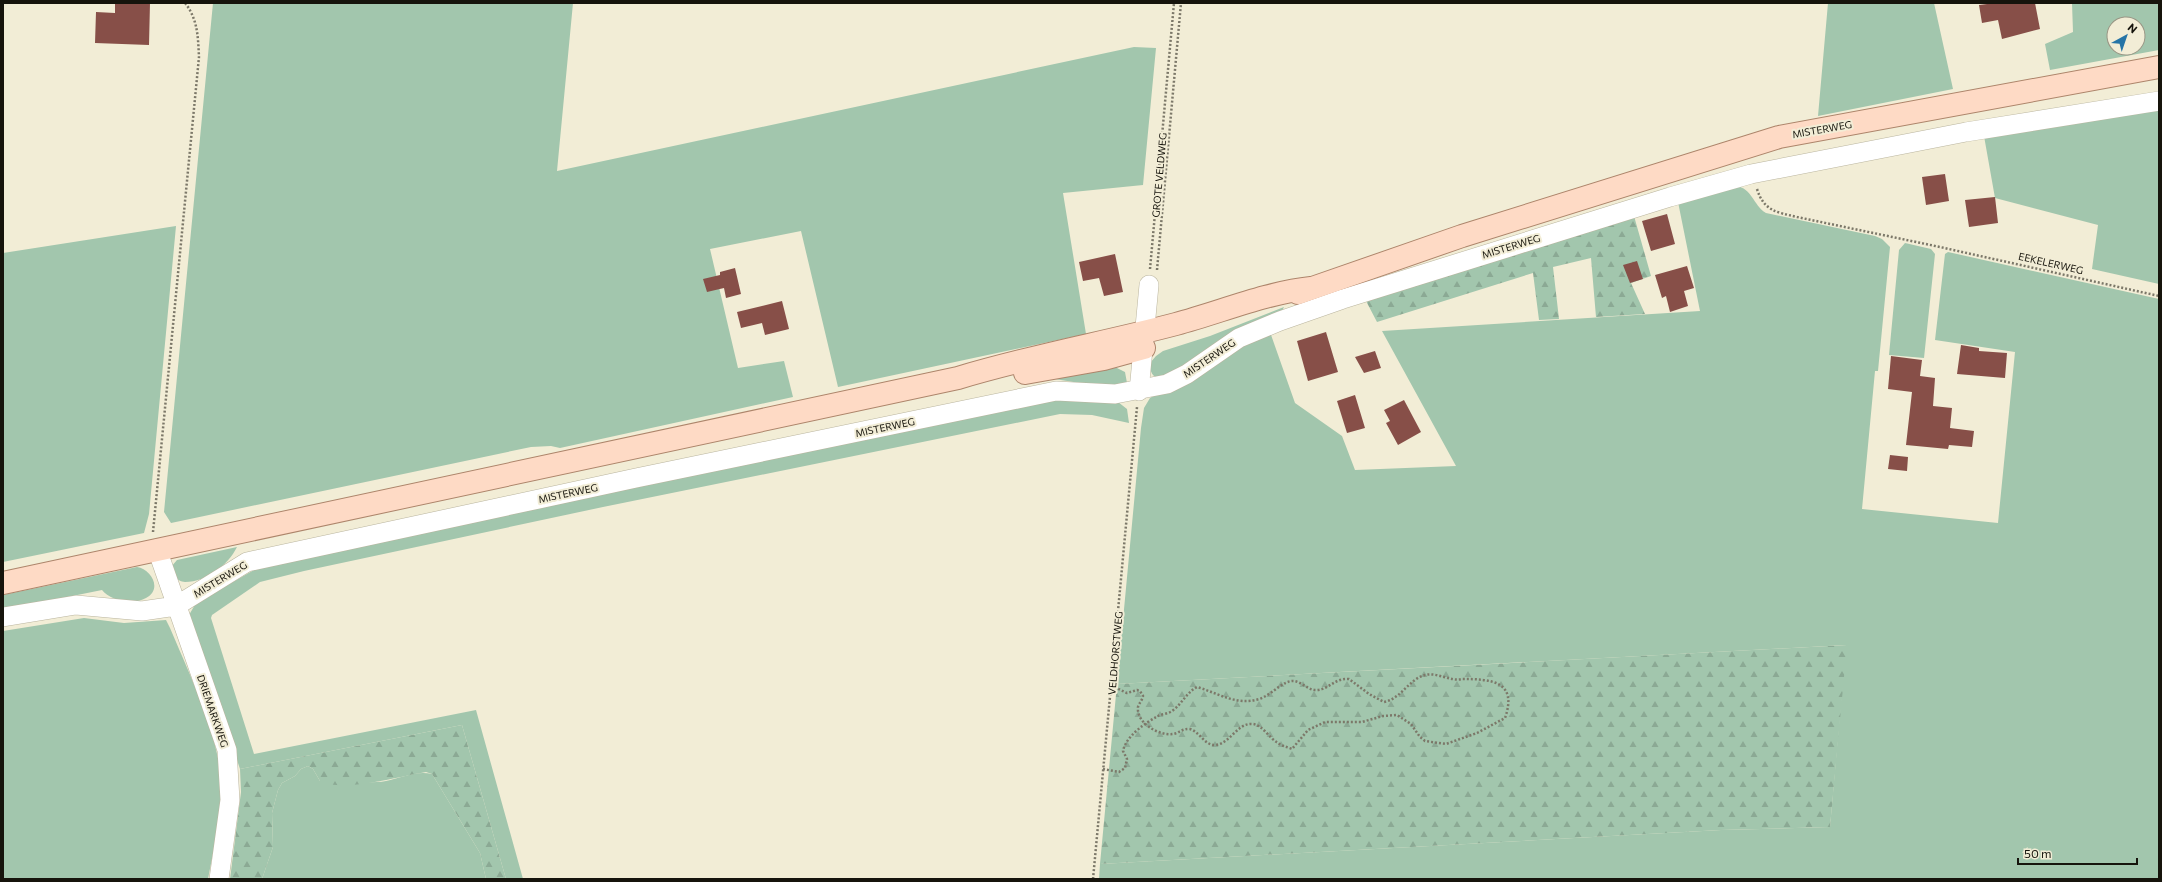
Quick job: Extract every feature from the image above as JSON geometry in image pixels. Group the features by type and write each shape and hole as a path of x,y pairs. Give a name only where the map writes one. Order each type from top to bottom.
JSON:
{"main road":[{"name":"MISTERWEG","path":"3,583 958,378 1001,365 1144,340 1293,290 1311,288 1462,236 1779,137 2159,67"}],"street":[{"name":"MISTERWEG","path":"3,616 76,605 142,611 176,606 247,562 636,478 1056,391 1115,394 1139,391 1167,384 1180,378 1239,338 1343,299 1751,174 1966,132 2159,101"},
{"path":"1139,391 1148,285"},
{"name":"DRIEMARKWEG","path":"154,550 176,606 227,750 230,800 220,879"}],"path":[{"path":"154,550 199,58 196,25 191,11 185,3"},
{"name":"GROTE VELDWEG","path":"1148,285 1174,3"},
{"path":"1148,285 1156,276 1181,3"},
{"name":"EEKELERWEG","path":"1751,174 1759,196 1765,206 1774,211 1940,246 2159,296"},
{"name":"VELDHORSTWEG","path":"1093,879 1135,426"},
{"path":"1103,769 1119,772 1125,768 1127,759 1123,751 1129,738 1147,724 1158,716 1171,712 1190,690 1197,688 1231,700 1249,701 1276,692 1284,683 1294,681 1316,690 1323,689 1336,680 1348,679 1369,694 1384,702 1394,698 1419,678 1425,675 1436,674 1457,680 1462,678 1494,681 1504,688 1510,700 1505,718 1498,724 1446,744 1425,741 1420,737 1411,724 1397,715 1384,716 1362,722 1325,722 1308,730 1292,749 1278,743 1259,726 1252,723 1246,724 1225,741 1216,745 1209,744 1192,730 1187,729 1178,733 1165,734 1147,724 1139,716 1138,707 1143,696 1141,693 1137,690 1127,693 1112,686"}],"green space":[{"path":"213,3 573,3 557,171 1134,47 1156,48 1143,185 1063,193 1086,334 838,387 801,231 710,249 738,368 784,361 793,397 560,448 551,446 531,447 171,523 164,512"},
{"path":"1828,3 1934,3 1953,89 1818,116"},
{"path":"2072,3 2159,3 2159,50 2146,52 2146,16 2106,16 2106,56 2126,56 2050,70 2045,44 2073,32"},
{"path":"2159,110 2159,284 2092,269 2098,225 1995,198 1984,136"},
{"path":"1736,186 1746,190 1758,206 1766,213 1875,236 1882,239 1890,247 1878,371 1875,371 1862,509 1998,523 2015,352 1935,340 1945,254 1948,252 2159,299 2159,879 1099,879 1100,864 1721,830 1830,827 1846,645 1117,684 1141,428 1144,408 1150,398 1230,351 1270,332 1295,403 1342,436 1355,470 1456,466 1382,331 1700,311 1678,202"},
{"path":"1634,216 1651,276 1631,283 1645,314 1596,317 1591,258 1553,267 1559,319 1539,320 1533,273 1377,322 1365,299"},
{"path":"176,226 149,514 144,533 3,562 3,253"},
{"path":"1905,243 1931,249 1935,254 1924,358 1889,355 1899,250"},
{"path":"1284,307 1281,313 1161,379 1152,374 1150,363 1163,351 1210,336"},
{"path":"1113,366 1125,372 1127,383 1105,387 1042,377"},
{"path":"1051,397 1118,402 1127,409 1129,423 1092,415 1060,414 603,507 304,571 260,582 212,615 211,618 254,754 476,710 523,879 506,879 462,725 240,769 189,615 196,603 254,570"},
{"path":"237,547 228,560 209,576 185,582 174,577 171,567 177,560"},
{"path":"137,567 147,571 153,580 154,585 154,590 151,594 141,600 122,601 111,597 102,590 3,610 3,595"},
{"path":"84,618 124,623 166,620 170,628 210,726 220,767 220,809 208,879 3,879 3,631"},
{"path":"1847,645 1830,827 1721,830 1100,864 1117,684"},
{"path":"462,725 506,879 486,879 480,853 432,774 426,772 372,782 343,785 330,784 320,781 313,769 308,766 301,769 295,776 282,783 278,790 272,813 273,847 262,879 230,879 241,792 240,769"},
{"path":"308,766 313,769 320,781 379,782 420,773 432,774 480,853 486,879 262,879 273,847 272,813 278,790 282,783 295,776 301,769"}],"building":[{"path":"115,3 150,3 149,45 95,43 96,12 115,13"},
{"path":"1995,3 2035,3 2040,29 2002,39 1998,20 1982,23 1979,5"},
{"path":"1945,174 1949,201 1926,205 1922,177"},
{"path":"1995,197 1998,223 1969,227 1965,200"},
{"path":"1667,214 1675,244 1651,251 1642,221"},
{"path":"1115,254 1123,292 1104,296 1099,278 1083,281 1079,262"},
{"path":"1637,261 1643,279 1630,283 1623,265"},
{"path":"1687,266 1694,288 1684,291 1688,306 1670,312 1666,296 1662,298 1655,275"},
{"path":"735,268 741,294 726,298 724,288 707,292 703,279 720,275 720,272"},
{"path":"782,301 789,329 765,335 762,323 741,328 737,312"},
{"path":"1326,332 1338,372 1308,381 1297,341"},
{"path":"1961,345 1979,348 1979,351 2007,353 2005,378 1957,374"},
{"path":"1375,351 1381,368 1364,373 1355,357"},
{"path":"1891,356 1922,360 1920,376 1935,378 1933,406 1952,408 1950,428 1974,431 1972,447 1949,445 1948,449 1906,445 1912,392 1888,389"},
{"path":"1355,395 1365,428 1347,433 1337,401"},
{"path":"1404,400 1421,432 1398,445 1386,423 1390,421 1384,410"},
{"path":"1890,455 1908,457 1907,471 1888,469"}]}
